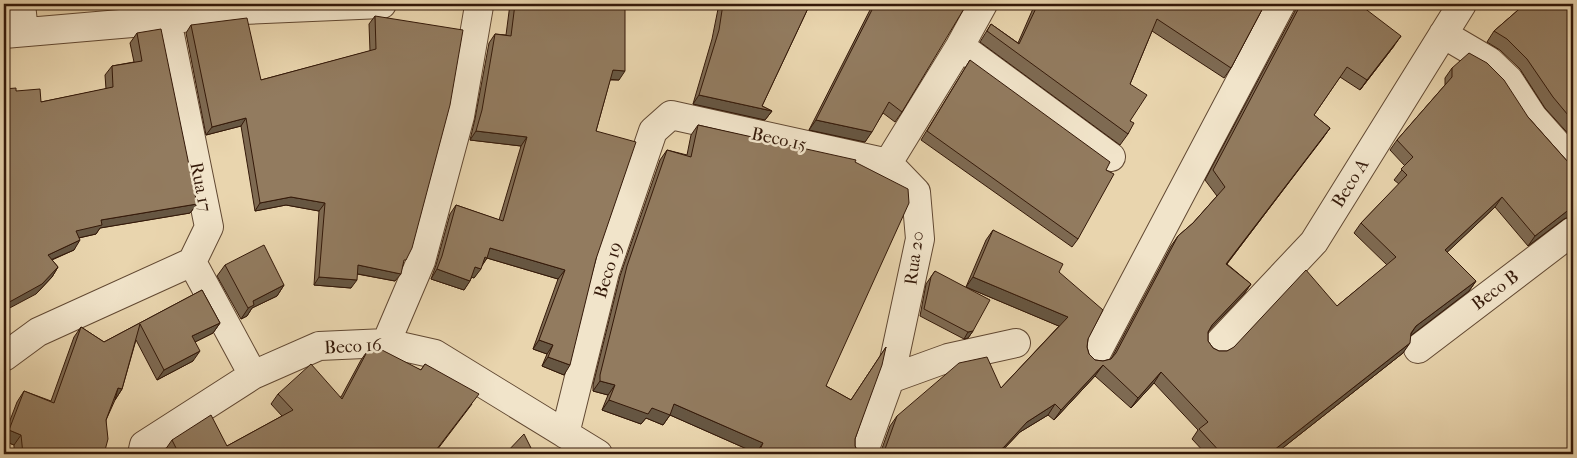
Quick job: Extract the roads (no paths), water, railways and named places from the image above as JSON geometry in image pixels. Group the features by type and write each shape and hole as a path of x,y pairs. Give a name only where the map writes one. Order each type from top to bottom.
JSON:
{"lane":[{"path":"21,4 14,33 168,20 243,10 382,4"},
{"path":"888,163 960,46 983,4"},
{"path":"1096,356 1282,4"},
{"name":"Beco A","path":"1216,346 1314,242 1462,4"},
{"path":"386,343 421,261 460,116 479,6"},
{"name":"Rua 17","path":"168,20 208,227 192,262"},
{"path":"1443,34 1489,61 1509,80 1533,117 1573,162"},
{"path":"960,46 1111,157"},
{"name":"Beco 15","path":"671,115 888,163"},
{"name":"Beco 19","path":"565,434 605,272 654,131 671,115"},
{"name":"Rua 20","path":"863,454 890,379 920,239 916,192 888,163"},
{"name":"Beco B","path":"1418,349 1573,231"},
{"path":"4,357 38,332 192,262 253,375"},
{"name":"Beco 16","path":"142,454 144,445 253,375 320,346 386,343 435,354 598,454"},
{"path":"890,379 948,358 1016,343"}]}
